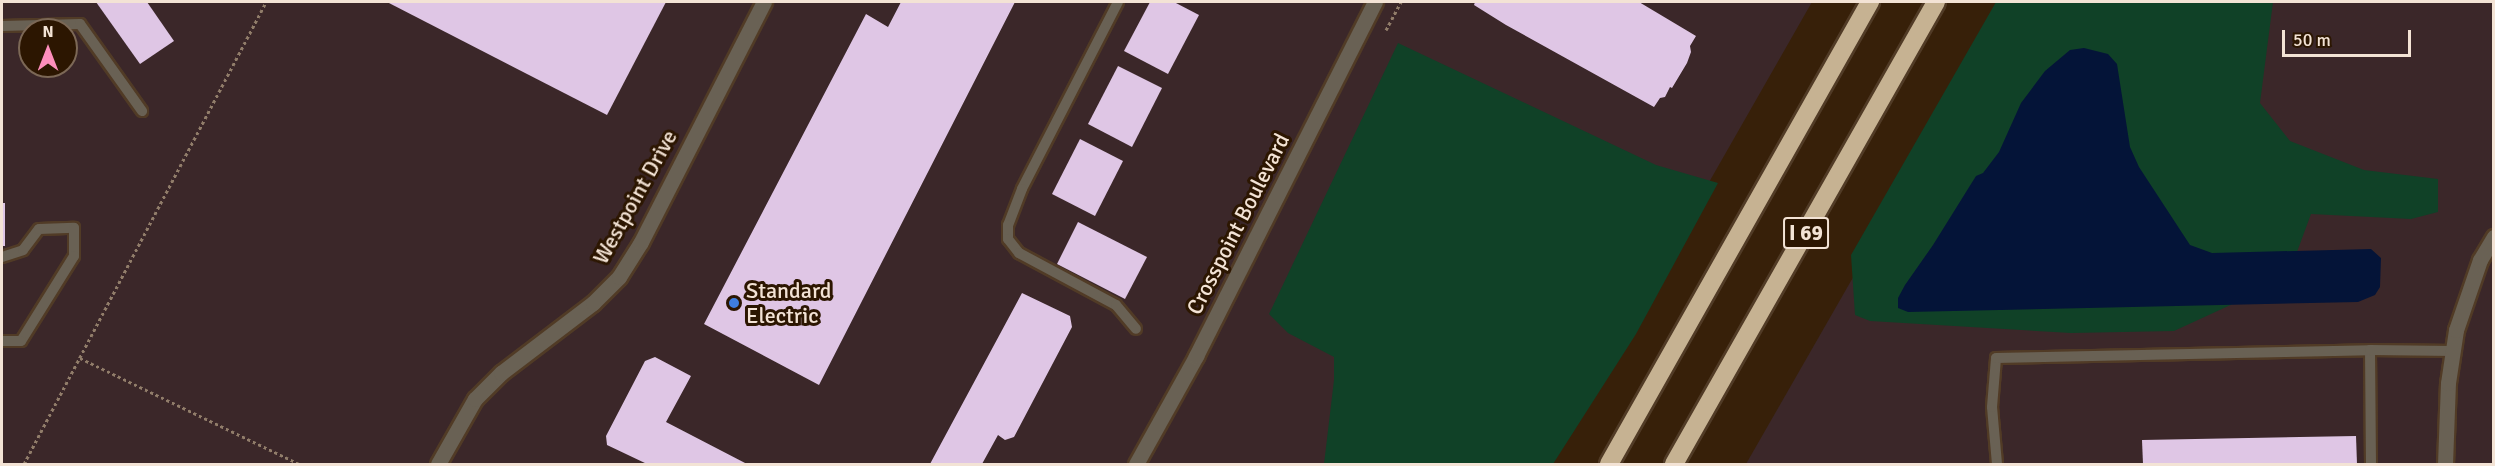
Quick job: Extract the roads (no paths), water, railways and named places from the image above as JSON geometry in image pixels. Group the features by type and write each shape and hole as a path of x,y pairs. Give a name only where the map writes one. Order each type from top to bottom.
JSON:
{"highway":[{"name":"I 69","path":"1609,465 1870,2"},
{"name":"I 69","path":"1674,465 1936,2"}],"street":[{"name":"Westpoint Drive","path":"438,465 475,399 501,373 593,303 619,276 641,242 764,2"},
{"name":"Crosspoint Boulevard","path":"1136,465 1196,356 1375,2"},
{"path":"2445,465 2446,415 2456,330 2480,260 2493,237"}],"lane":[{"path":"1118,2 1022,189 1008,225 1008,239 1019,253 1116,305 1136,328"},
{"path":"2,26 80,24 142,111"},
{"path":"2,257 23,250 39,229 74,228 74,256 21,342 2,340"},
{"path":"2370,350 2371,465"},
{"path":"1997,465 1992,407 1996,358 2370,350 2453,351"}],"water":[{"path":"2084,48 2108,54 2117,64 2130,147 2139,167 2190,245 2212,253 2371,249 2381,258 2380,287 2375,295 2358,302 1908,312 1898,308 1898,298 1905,285 1976,176 1983,173 1999,152 2021,103 2045,71 2070,50"}],"place":[{"name":"Standard Electric","path":"734,303"}]}
